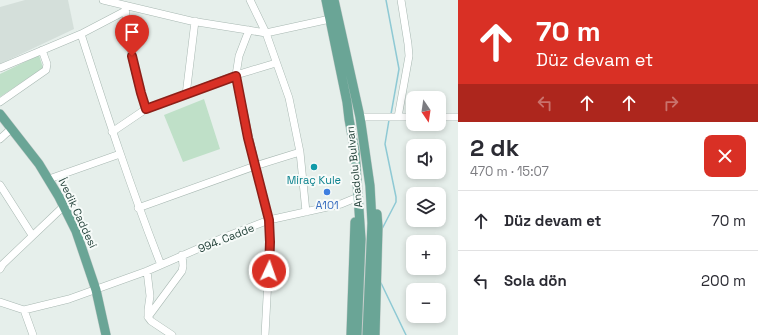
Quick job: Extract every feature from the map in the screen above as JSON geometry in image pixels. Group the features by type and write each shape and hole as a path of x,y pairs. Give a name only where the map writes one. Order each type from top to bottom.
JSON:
{"main road":[{"name":"Anadolu Bulvarı","path":"326,0 355,152 361,239 357,335"},
{"name":"Anadolu Bulvarı","path":"334,0 360,117 370,186 372,222 367,335"},
{"name":"İvedik Caddesi","path":"0,114 39,164 64,206 83,248 96,290 106,335"},
{"path":"370,186 376,208 378,227 375,335"},
{"path":"351,335 355,221 358,197"}],"street":[{"path":"102,0 125,8 195,22 266,33 330,19"},
{"path":"250,0 266,33 289,98 300,152 306,212"},
{"path":"393,117 409,56 401,0"},
{"path":"0,68 81,34 125,8"},
{"path":"125,8 129,44 146,109"},
{"path":"186,95 195,22"},
{"path":"249,30 239,56 236,76 255,166 269,220 270,242 265,335"},
{"path":"81,34 138,208 161,265"},
{"path":"0,102 46,70 47,64 42,50"},
{"path":"112,132 146,109 276,63"},
{"path":"360,117 406,117"},
{"path":"446,117 458,117"},
{"path":"0,139 11,129"},
{"path":"138,208 255,166 300,152"},
{"path":"49,179 120,154"},
{"path":"0,185 32,236"},
{"name":"994. Cadde","path":"24,310 47,305 96,290 147,271 269,220 341,204 358,197"},
{"path":"1,264 64,206"},
{"path":"148,317 182,271 182,256"},
{"path":"147,271 150,296 148,317 151,321 172,335"},
{"path":"0,302 24,310 33,335"}],"shaded area":[{"path":"25,0 68,0 74,29 0,64 0,7"}],"green space":[{"path":"39,55 43,68 0,97 0,74"},
{"path":"204,99 220,149 183,162 164,115"}],"waterway":[{"path":"386,0 399,69 391,114"},
{"path":"382,229 396,202 385,144 389,120"},
{"path":"381,283 406,335"}],"place":[{"name":"Miraç Kule","path":"314,167"},
{"name":"A101","path":"327,192"}],"route":[{"path":"132,56 146,109 236,76 248,138 269,220 269,271"}]}
